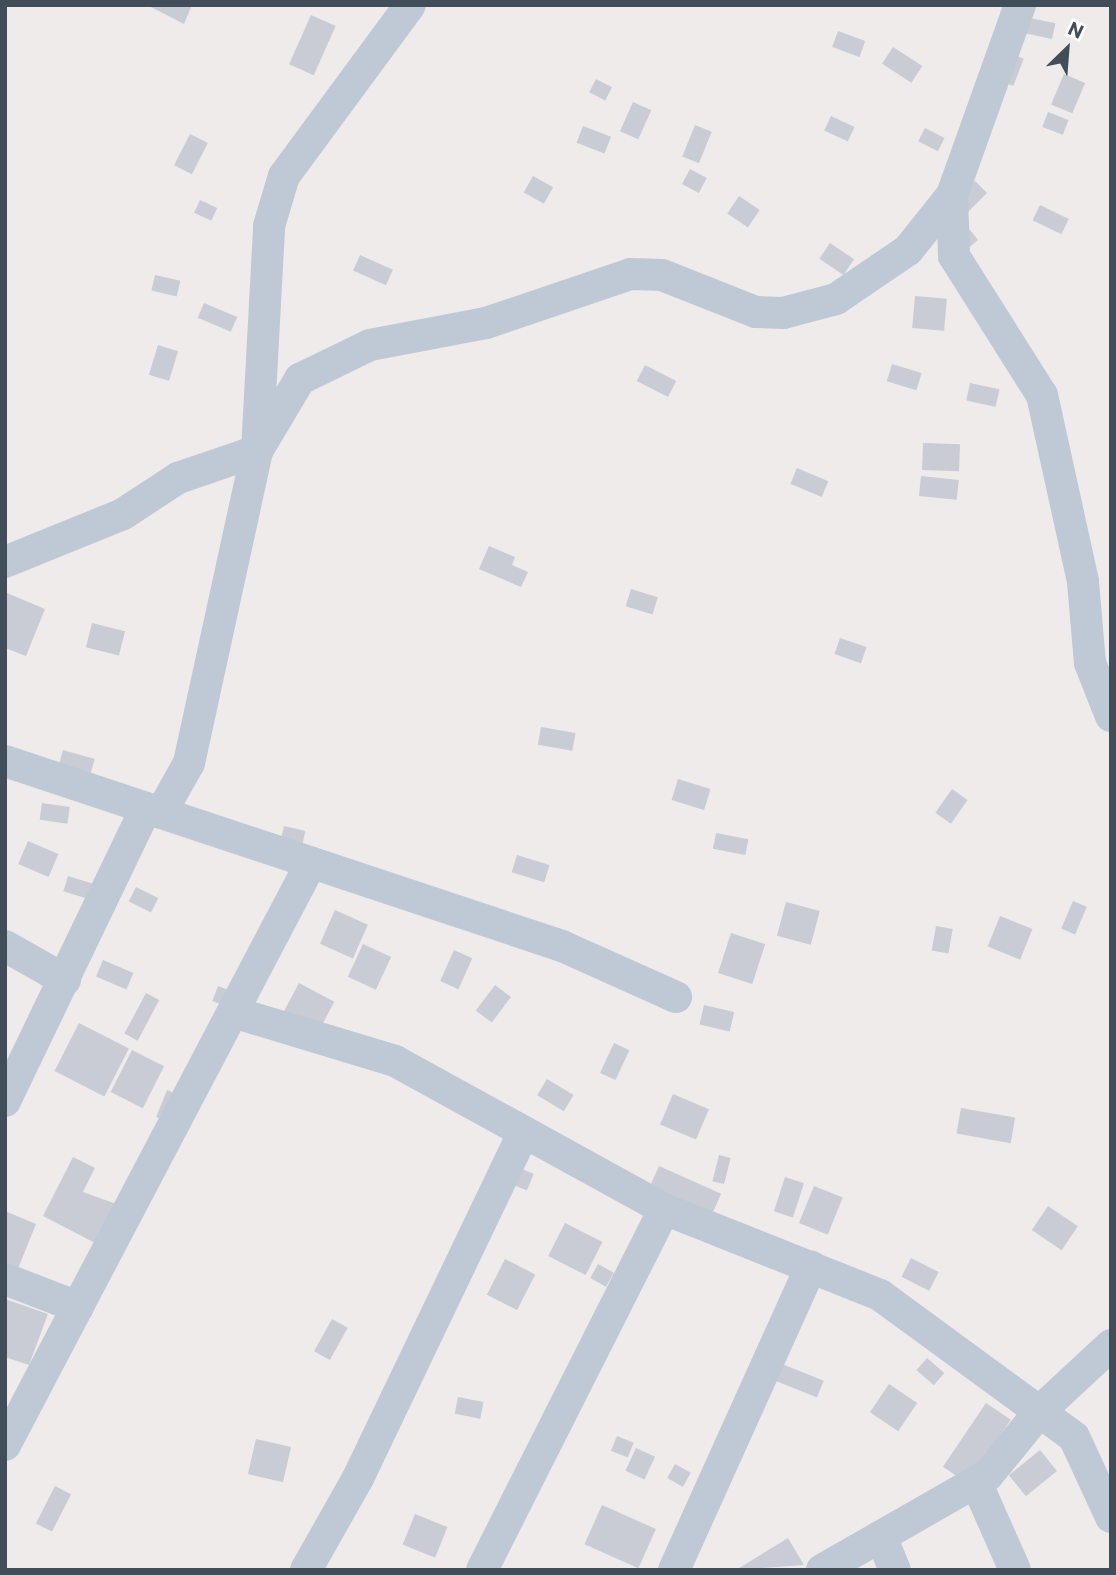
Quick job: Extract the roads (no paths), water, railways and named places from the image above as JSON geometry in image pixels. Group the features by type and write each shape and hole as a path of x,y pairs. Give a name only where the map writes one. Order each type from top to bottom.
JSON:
{"street":[{"path":"5,1101 154,811 189,763 257,451 270,226 284,176 410,5"},
{"path":"5,562 123,514 178,478 257,451 300,380 370,345 486,323 631,274 662,275 756,312 783,313 836,299 908,250 952,195 1020,5"},
{"path":"952,195 954,256 1042,395 1083,582 1090,663 1111,716"},
{"path":"5,761 562,946 676,998"},
{"path":"5,1445 311,863"},
{"path":"5,946 65,980"},
{"path":"233,1012 395,1060 522,1136 664,1209 880,1295 1074,1437 1111,1517"},
{"path":"306,1570 358,1478 522,1136"},
{"path":"482,1570 664,1209"},
{"path":"674,1570 811,1267"},
{"path":"5,1279 78,1307"},
{"path":"822,1570 976,1482 1040,1411 1111,1345"},
{"path":"976,1482 1015,1570"},
{"path":"881,1536 895,1570"}]}
